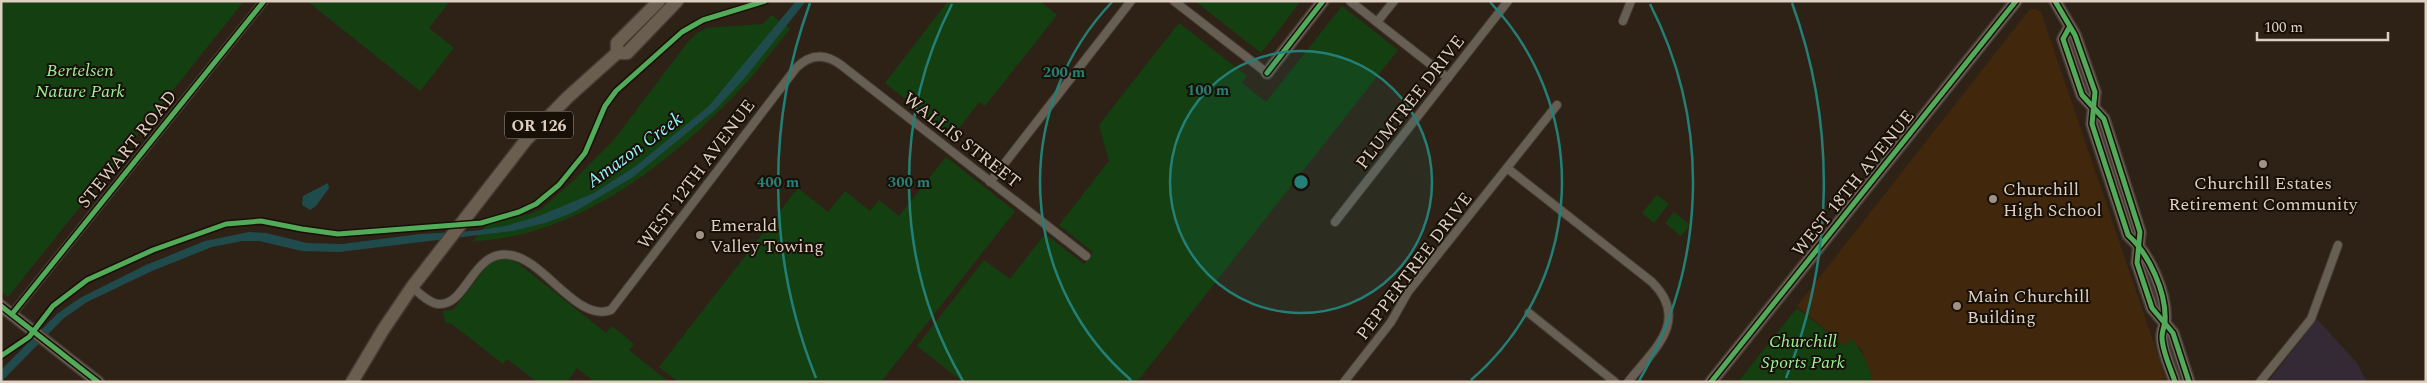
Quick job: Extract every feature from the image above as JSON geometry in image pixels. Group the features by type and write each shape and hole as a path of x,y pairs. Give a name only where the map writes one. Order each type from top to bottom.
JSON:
{"main road":[{"name":"OR 126","path":"617,53 617,43 659,1"},
{"name":"OR 126","path":"352,382 383,330 412,287 541,124 617,53 627,53 677,1"}],"street":[{"name":"STEWART ROAD","path":"12,314 264,1"},
{"path":"990,182 1131,1"},
{"path":"1174,1 1267,73 1323,1"},
{"path":"1350,1 1448,78"},
{"path":"1377,22 1394,1"},
{"name":"PLUMTREE DRIVE","path":"1335,222 1508,1"},
{"path":"1623,21 1631,1"},
{"name":"WEST 18TH AVENUE","path":"1712,382 2016,1"},
{"path":"2055,1 2069,28 2063,39 2082,95 2094,108 2092,124 2128,235 2138,244 2137,263 2152,308 2173,333 2189,382"},
{"name":"WALLIS STREET","path":"816,55 834,59 841,64 1086,256"},
{"name":"WEST 12TH AVENUE","path":"412,287 430,301 438,304 445,303 457,295 487,260 494,255 511,255 524,260 588,310 603,313 611,310 796,68 802,61 816,55"},
{"name":"PEPPERTREE DRIVE","path":"1344,382 1391,322 1408,292 1557,105"},
{"path":"1507,168 1652,282 1665,299 1670,316 1667,331 1628,382"},
{"path":"2260,382 2311,319 2338,245"},
{"path":"1,306 98,382"},
{"path":"1529,312 1615,382"},
{"path":"2165,322 2162,338 2175,382"}],"shaded area":[{"name":"Churchill High School","path":"2030,9 2036,9 2041,12 2167,382 1873,382 1862,350 1851,340 1845,346 1797,306"},
{"path":"2317,319 2357,363 2367,382 2268,382"}],"green space":[{"name":"Bertelsen Nature Park","path":"1,1 244,1 8,297 1,291"},
{"path":"307,1 450,1 429,28 454,48 420,91"},
{"path":"948,1 1040,1 1057,15 985,106 979,102 953,136 885,83"},
{"path":"1195,1 1301,1 1261,53"},
{"path":"1342,6 1398,50 1137,382 963,382 917,346 984,260 1010,279 1045,234 1084,264 1093,252 1059,225 1109,161 1099,125 1179,23 1247,76 1242,83 1266,102"},
{"path":"772,15 790,29 731,99 705,125 646,173 581,213 546,227 510,237 473,241 487,224 530,214 541,209 571,183 613,141 687,43 697,33 707,28 763,24"},
{"path":"946,157 1015,211 881,382 678,382 659,367 798,188 828,212 845,191 870,211 879,200 899,216"},
{"path":"1657,195 1669,204 1654,223 1642,213"},
{"path":"1674,212 1690,225 1681,236 1665,223"},
{"path":"500,259 512,260 519,264 606,333 612,326 634,344 629,350 669,382 595,382 577,368 567,382 537,382 507,359 503,364 452,324 445,322 443,311 453,310 488,265"},
{"name":"Churchill Sports Park","path":"1797,308 1845,346 1851,339 1865,359 1873,382 1738,382"}],"water":[{"path":"796,1 806,1 743,80 716,109 633,177 574,212 548,222 513,231 339,252 302,251 259,241 242,241 212,247 152,271 87,302 64,318 1,382 1,370 57,314 80,298 146,265 205,241 249,232 266,233 307,243 342,244 420,234 473,231 506,226 539,216 594,193 636,166 709,106"},
{"path":"328,183 329,188 316,206 310,210 302,205 303,196"}],"cycle path":[{"path":"12,314 264,1"},
{"path":"1,356 29,337 53,306 87,280 153,250 226,224 261,221 338,234 481,223 519,212 536,204 559,185 585,153 605,106 616,91 682,32 703,20 765,1"},
{"path":"1267,73 1323,1"},
{"path":"1711,382 2016,1"},
{"path":"2055,1 2075,35 2095,92 2092,124 2128,235 2143,253 2160,287 2165,311 2162,342 2175,382"},
{"path":"2069,28 2063,39 2082,95 2104,119 2140,232 2137,263 2152,308 2173,333 2189,382"},
{"path":"1,306 98,382"}],"place":[{"name":"Churchill Estates Retirement Community","path":"2263,164"},
{"name":"Churchill High School","path":"1993,199"},
{"name":"Emerald Valley Towing","path":"700,235"},
{"name":"Main Churchill Building","path":"1957,306"}],"water label":[{"name":"Amazon Creek","path":"634,149"}]}
